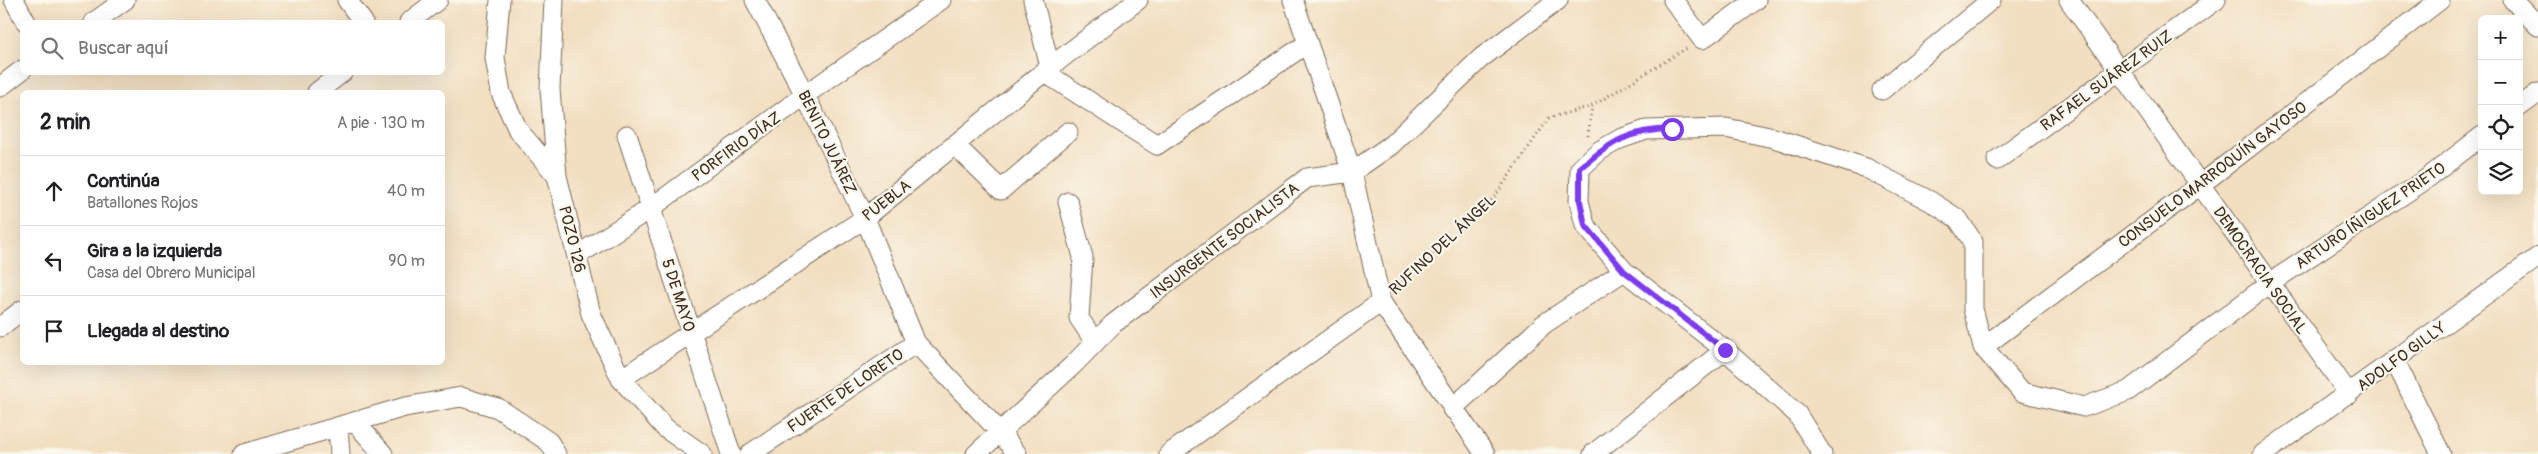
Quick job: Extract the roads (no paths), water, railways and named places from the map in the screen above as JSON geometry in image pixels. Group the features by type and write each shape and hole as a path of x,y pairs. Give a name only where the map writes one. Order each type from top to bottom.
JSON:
{"street":[{"path":"14,0 25,20"},
{"path":"97,20 125,0"},
{"path":"347,0 362,20"},
{"path":"412,20 438,0"},
{"name":"POZO 126","path":"500,0 495,58 502,93 518,130 557,176 591,314 621,380 665,428 702,454"},
{"path":"554,0 550,90 557,176"},
{"name":"BENITO JUÁREZ","path":"755,0 805,95 865,218 916,343 1001,433 1017,454"},
{"name":"PORFIRIO DÍAZ","path":"578,255 651,208 805,95 941,0"},
{"path":"1033,0 1047,69 1157,145 1308,43"},
{"name":"PUEBLA","path":"621,380 865,218 1047,69 1138,0"},
{"name":"INSURGENTE SOCIALISTA","path":"976,454 1001,433 1120,319 1307,178 1352,172 1391,144 1481,58 1558,0"},
{"path":"1673,0 1702,38 1756,0"},
{"path":"1882,90 1991,0"},
{"name":"DEMOCRACIA SOCIAL","path":"2069,0 2349,394"},
{"name":"RAFAEL SUÁREZ RUIZ","path":"1997,160 2216,0"},
{"name":"CONSUELO MARROQUÍN GAYOSO","path":"1983,347 2200,185 2440,0"},
{"path":"2513,0 2538,26"},
{"path":"1296,1 1308,43 1352,172 1381,302 1452,409 1485,454"},
{"path":"0,87 20,72"},
{"path":"320,90 339,75"},
{"path":"2522,105 2538,93"},
{"path":"1822,454 1797,414 1725,350 1624,271 1585,225 1580,201 1580,168 1600,152 1620,139 1646,130 1726,128 1774,138 1866,168 1930,201 1958,219 1973,242 1973,309 1983,347"},
{"path":"955,145 1001,190 1068,132"},
{"name":"5 DE MAYO","path":"628,135 732,454"},
{"name":"ARTURO ÍÑIGUEZ PRIETO","path":"1983,347 2022,392 2084,407 2128,391 2270,283 2425,180 2478,139"},
{"path":"1068,202 1083,257 1079,318 1095,342"},
{"name":"ADOLFO GILLY","path":"2263,454 2538,257"},
{"path":"1452,409 1544,324 1624,271"},
{"name":"RUFINO DEL ÁNGEL","path":"1169,454 1381,302"},
{"path":"0,327 20,312"},
{"name":"FUERTE DE LORETO","path":"750,454 916,343"},
{"path":"1593,454 1725,350"},
{"path":"2395,361 2441,454"},
{"path":"244,454 405,407 461,397 498,408 549,442 556,454"},
{"path":"340,454 346,425"},
{"path":"346,425 383,454"}]}
